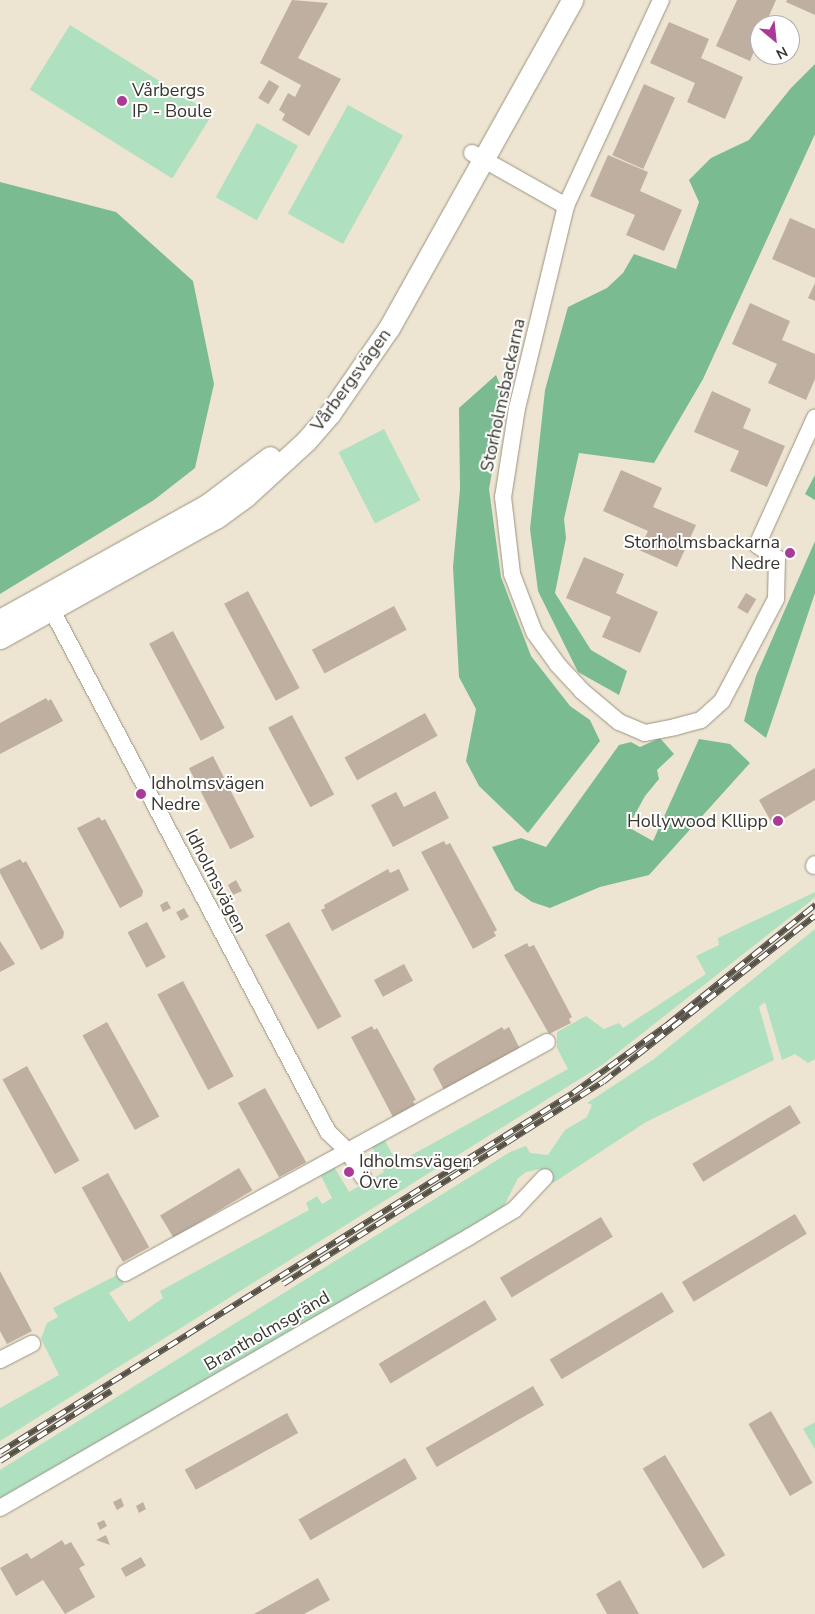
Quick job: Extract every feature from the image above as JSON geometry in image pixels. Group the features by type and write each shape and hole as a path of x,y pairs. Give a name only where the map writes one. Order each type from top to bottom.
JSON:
{"street":[{"name":"Vårbergsvägen","path":"0,620 48,603 216,518 246,496 306,441 332,412 389,328 559,0"},
{"name":"Vårbergsvägen","path":"478,157 572,0"},
{"name":"Storholmsbackarna","path":"661,0 566,206 517,408 503,497 512,574 534,632 556,664 582,691 619,722 645,733 652,732 701,720 722,701 776,599 777,558 757,545 815,418"},
{"path":"478,157 566,206"},
{"name":"Vårbergsvägen","path":"0,638 48,603"},
{"name":"Idholmsvägen","path":"48,603 328,1132 348,1151 363,1177"},
{"path":"125,1273 547,1042"},
{"name":"Brantholmsgränd","path":"0,1508 514,1210 545,1177"},
{"path":"0,1360 32,1344"}],"green space":[{"name":"Vårbergs IP - Boule","path":"70,25 212,114 172,178 30,89"},
{"path":"815,64 815,134 703,379 654,463 579,453 564,519 566,538 555,593 591,650 627,671 619,695 578,672 538,591 530,529 545,390 568,307 607,288 623,273 634,254 676,269 699,202 689,180 711,158 749,140 791,88"},
{"path":"348,105 403,136 343,244 288,213"},
{"path":"257,123 298,146 257,220 216,197"},
{"path":"0,182 116,212 193,281 214,384 195,468 154,500 0,594"},
{"path":"496,375 505,397 489,489 501,577 531,656 570,706 590,720 600,741 528,833 479,786 466,761 476,709 459,677 453,567 460,489 459,408"},
{"path":"384,429 420,500 375,523 339,452"},
{"path":"815,475 815,500 805,494"},
{"path":"815,541 815,593 766,738 744,721 756,676"},
{"path":"660,738 674,754 657,770 659,779 645,796 628,827 653,841 699,739 730,744 750,763 649,875 600,887 550,908 532,902 515,890 492,847 521,838 546,847 619,745 631,742 640,747"},
{"path":"815,892 815,897 807,904 602,1065 0,1441 0,1408 59,1375 41,1339 47,1323 58,1317 53,1308 119,1274 124,1284 109,1293 129,1322 163,1298 160,1291 309,1210 306,1203 317,1196 322,1204 332,1198 319,1172 333,1165 349,1192 384,1172 371,1144 383,1137 397,1163 568,1069 557,1048 557,1032 586,1016 604,1029 619,1023 623,1028 706,974 696,956 719,945 718,938"},
{"path":"815,929 815,1059 808,1063 795,1054 782,1060 765,1002 759,1007 774,1060 646,1122 553,1183 540,1169 526,1172 518,1178 503,1208 0,1499 0,1470 19,1458 510,1152 526,1146 530,1153 548,1155 565,1130 587,1117 592,1105 587,1103 654,1059"},
{"path":"815,1422 815,1449 803,1429"}],"building":[{"path":"292,0 328,3 298,58 341,79 309,136 282,120 285,114 279,110 288,93 295,97 301,85 260,63"},
{"path":"737,0 776,0 769,15 750,15 750,61 716,46"},
{"path":"787,0 815,0 815,15 786,2"},
{"path":"669,22 709,39 701,58 743,77 725,119 687,102 695,83 650,63"},
{"path":"269,80 279,86 268,104 258,98"},
{"path":"644,84 675,98 643,169 612,155"},
{"path":"608,155 648,172 640,191 682,210 664,251 626,235 635,215 590,196"},
{"path":"790,218 815,229 815,278 772,259"},
{"path":"815,283 815,301 808,298"},
{"path":"750,303 790,321 782,340 815,354 815,379 806,400 768,383 777,364 732,344"},
{"path":"712,391 751,409 743,428 785,446 767,487 730,471 739,451 694,432"},
{"path":"621,470 662,488 653,507 696,525 677,567 639,550 648,531 603,511"},
{"path":"584,557 624,574 616,593 658,612 640,653 602,637 611,617 566,598"},
{"path":"248,591 300,688 276,701 224,604"},
{"path":"746,593 756,599 748,614 737,608"},
{"path":"394,606 407,630 325,674 312,650"},
{"path":"173,631 225,728 201,741 149,644"},
{"path":"46,698 48,701 51,699 63,721 0,754 0,723"},
{"path":"425,713 438,736 357,780 345,758"},
{"path":"292,715 334,794 310,807 268,728"},
{"path":"213,756 254,837 230,849 189,768"},
{"path":"815,768 815,800 773,825 759,800"},
{"path":"435,791 449,818 393,847 371,805 396,792 404,807"},
{"path":"99,817 102,821 105,819 143,891 142,896 120,908 77,828"},
{"path":"444,841 446,845 450,843 497,930 494,932 496,936 473,949 421,852"},
{"path":"20,859 23,863 26,861 64,932 63,938 41,950 0,873 0,869"},
{"path":"388,869 390,873 399,869 409,890 332,931 321,910 325,908 324,905"},
{"path":"236,880 242,891 233,895 228,885"},
{"path":"167,901 171,908 163,912 160,905"},
{"path":"184,908 189,917 181,921 176,912"},
{"path":"147,922 166,957 146,968 128,932"},
{"path":"289,922 341,1016 318,1030 265,935"},
{"path":"0,941 15,964 0,972"},
{"path":"527,943 529,947 534,945 572,1017 569,1019 571,1023 549,1034 504,955"},
{"path":"404,964 413,981 383,997 374,980"},
{"path":"183,981 234,1076 208,1090 157,995"},
{"path":"107,1022 159,1116 135,1130 83,1036"},
{"path":"372,1026 374,1030 377,1028 416,1100 413,1101 415,1105 393,1117 351,1037"},
{"path":"502,1027 504,1030 509,1027 520,1049 444,1090 433,1069 436,1065"},
{"path":"27,1066 79,1160 55,1174 3,1080"},
{"path":"265,1088 306,1162 279,1177 238,1103"},
{"path":"790,1105 801,1123 703,1182 692,1164"},
{"path":"239,1168 252,1190 174,1238 160,1215"},
{"path":"108,1173 149,1247 123,1262 82,1188"},
{"path":"795,1214 807,1234 694,1302 682,1282"},
{"path":"601,1217 613,1237 512,1297 500,1278"},
{"path":"0,1271 32,1331 7,1344 0,1331"},
{"path":"662,1292 674,1312 562,1379 550,1359"},
{"path":"485,1300 497,1320 391,1384 379,1364"},
{"path":"533,1386 544,1405 437,1467 426,1448"},
{"path":"771,1411 813,1483 790,1496 748,1424"},
{"path":"287,1413 298,1433 196,1490 185,1470"},
{"path":"665,1455 725,1555 703,1569 643,1468"},
{"path":"405,1458 417,1479 310,1540 298,1520"},
{"path":"121,1498 124,1506 117,1510 113,1502"},
{"path":"143,1502 146,1509 139,1513 136,1506"},
{"path":"104,1520 107,1526 100,1530 97,1523"},
{"path":"106,1535 110,1545 96,1540"},
{"path":"62,1540 65,1545 71,1542 85,1565 79,1568 95,1597 65,1614 43,1580 16,1596 0,1568 27,1553 31,1559"},
{"path":"141,1557 146,1566 126,1577 121,1568"},
{"path":"318,1578 330,1600 304,1614 254,1614"},
{"path":"620,1580 639,1614 607,1614 596,1594"}],"railway":[{"path":"0,1452 573,1093 667,1025 815,905"},
{"path":"283,1284 603,1082 815,916"},
{"path":"0,1461 111,1391"}],"place":[{"name":"Vårbergs IP - Boule","path":"122,101"},
{"name":"Storholmsbackarna Nedre","path":"790,553"},
{"name":"Idholmsvägen Nedre","path":"141,794"},
{"name":"Hollywood Kllipp","path":"778,821"},
{"name":"Idholmsvägen Övre","path":"349,1172"}]}
